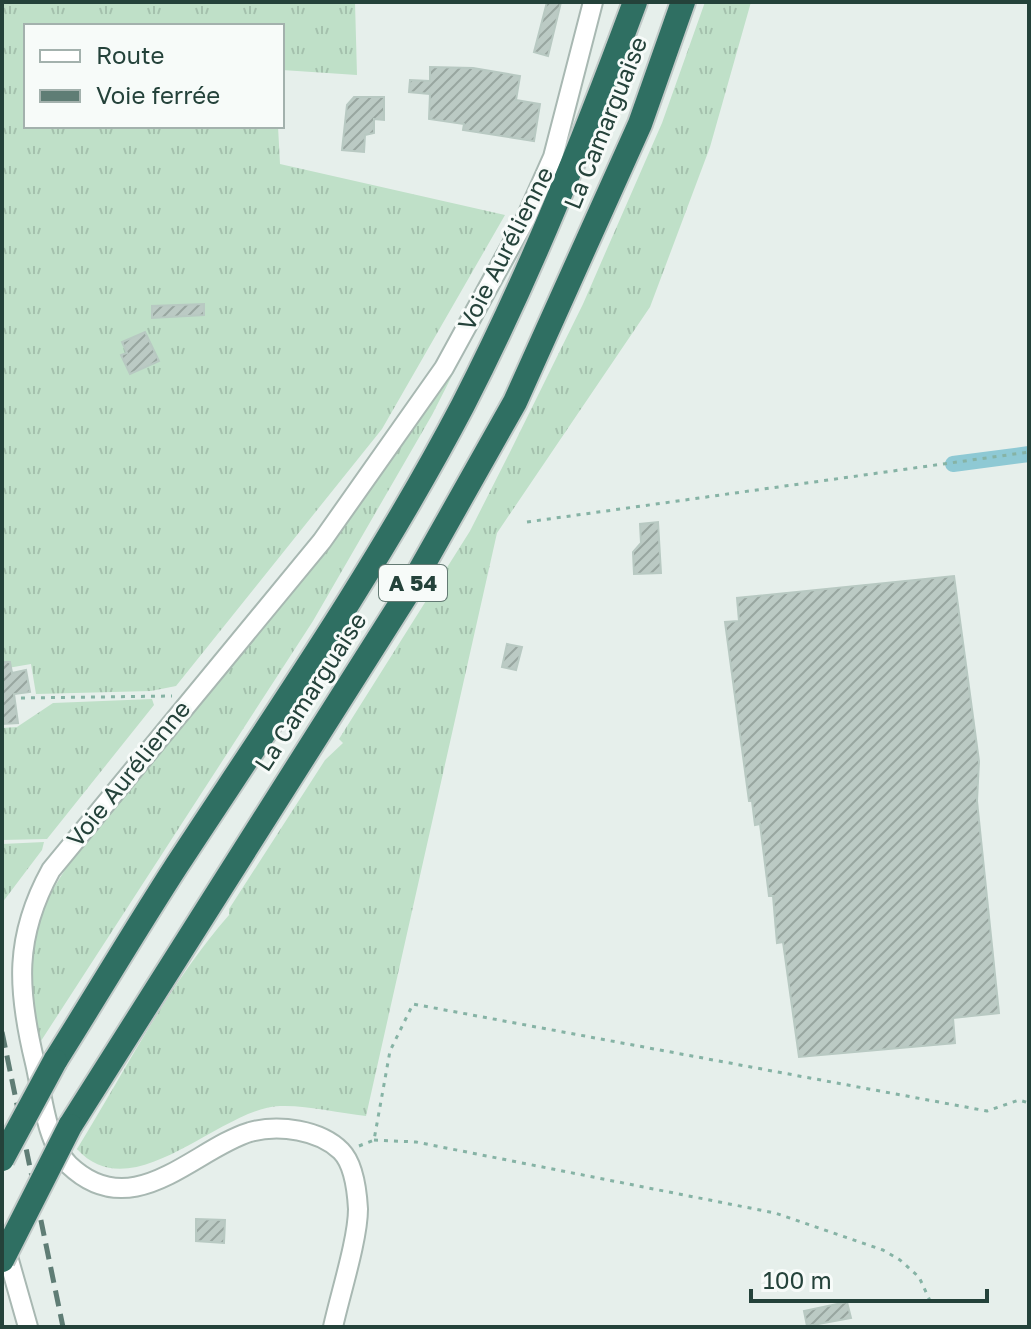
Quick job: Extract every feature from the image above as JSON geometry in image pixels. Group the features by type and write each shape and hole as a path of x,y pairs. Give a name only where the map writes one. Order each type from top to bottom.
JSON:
{"highway":[{"name":"La Camarguaise","path":"2,1159 55,1061 175,868 369,572 462,406 528,271 580,150 635,2"},
{"name":"La Camarguaise","path":"2,1260 70,1126 405,597 515,402 640,124 683,2"}],"street":[{"name":"Voie Aurélienne","path":"343,1152 314,1133 272,1128 248,1133 175,1175 133,1187 104,1185 79,1174 66,1162 55,1142 31,1047 20,962 25,927 51,870 322,541 444,368 525,220 553,157 593,2"},
{"path":"333,1327 358,1211 354,1176 343,1152"},
{"path":"2,1236 28,1327"}],"path":[{"path":"527,522 1029,452"},
{"path":"21,698 147,694 192,697"},
{"path":"374,1140 390,1051 413,1004 987,1111 1019,1100 1029,1103"},
{"path":"343,1152 374,1140 416,1142 775,1213 883,1250 919,1277 932,1305"}],"green space":[{"path":"2,2 355,2 357,75 284,70 284,24 24,24 24,128 278,128 280,164 505,215 382,429 176,686 151,691 36,694 31,664 2,669"},
{"path":"705,2 751,2 710,147 650,307 497,533 366,1116 280,1106 256,1111 150,1163 124,1169 99,1165 77,1149 187,969 229,915 229,909 325,760 343,743 339,739 470,531 583,304 662,123"},
{"path":"488,305 432,415 313,621 39,1044 28,969 29,953 43,908 59,880 76,853 328,537"},
{"path":"152,699 154,705 47,839 2,840 2,728 17,727 53,703"},
{"path":"44,842 42,850 2,903 2,844"}],"building":[{"path":"547,2 561,2 548,56 534,52"},
{"path":"430,67 473,68 520,76 516,100 540,104 534,141 463,130 464,124 429,119 430,94 409,92 410,80 430,81"},
{"path":"354,97 384,97 384,120 374,119 374,133 365,135 364,152 342,150 347,105"},
{"path":"204,304 204,315 152,318 152,306"},
{"path":"145,332 159,361 130,374 121,355 127,353 122,342"},
{"path":"658,522 661,573 634,574 633,552 641,543 640,524"},
{"path":"954,576 979,761 977,801 999,1013 953,1018 955,1043 799,1057 783,942 777,943 773,896 769,896 760,824 755,825 752,801 749,801 725,622 739,621 737,598"},
{"path":"507,644 522,647 516,670 502,667"},
{"path":"2,662 10,662 12,673 26,670 30,692 14,694 18,723 2,724"},
{"path":"196,1219 225,1220 224,1243 196,1241"},
{"path":"847,1302 851,1318 807,1326 804,1311"}],"waterway":[{"path":"953,464 1029,454"}],"railway":[{"path":"2,1032 63,1327"}]}
